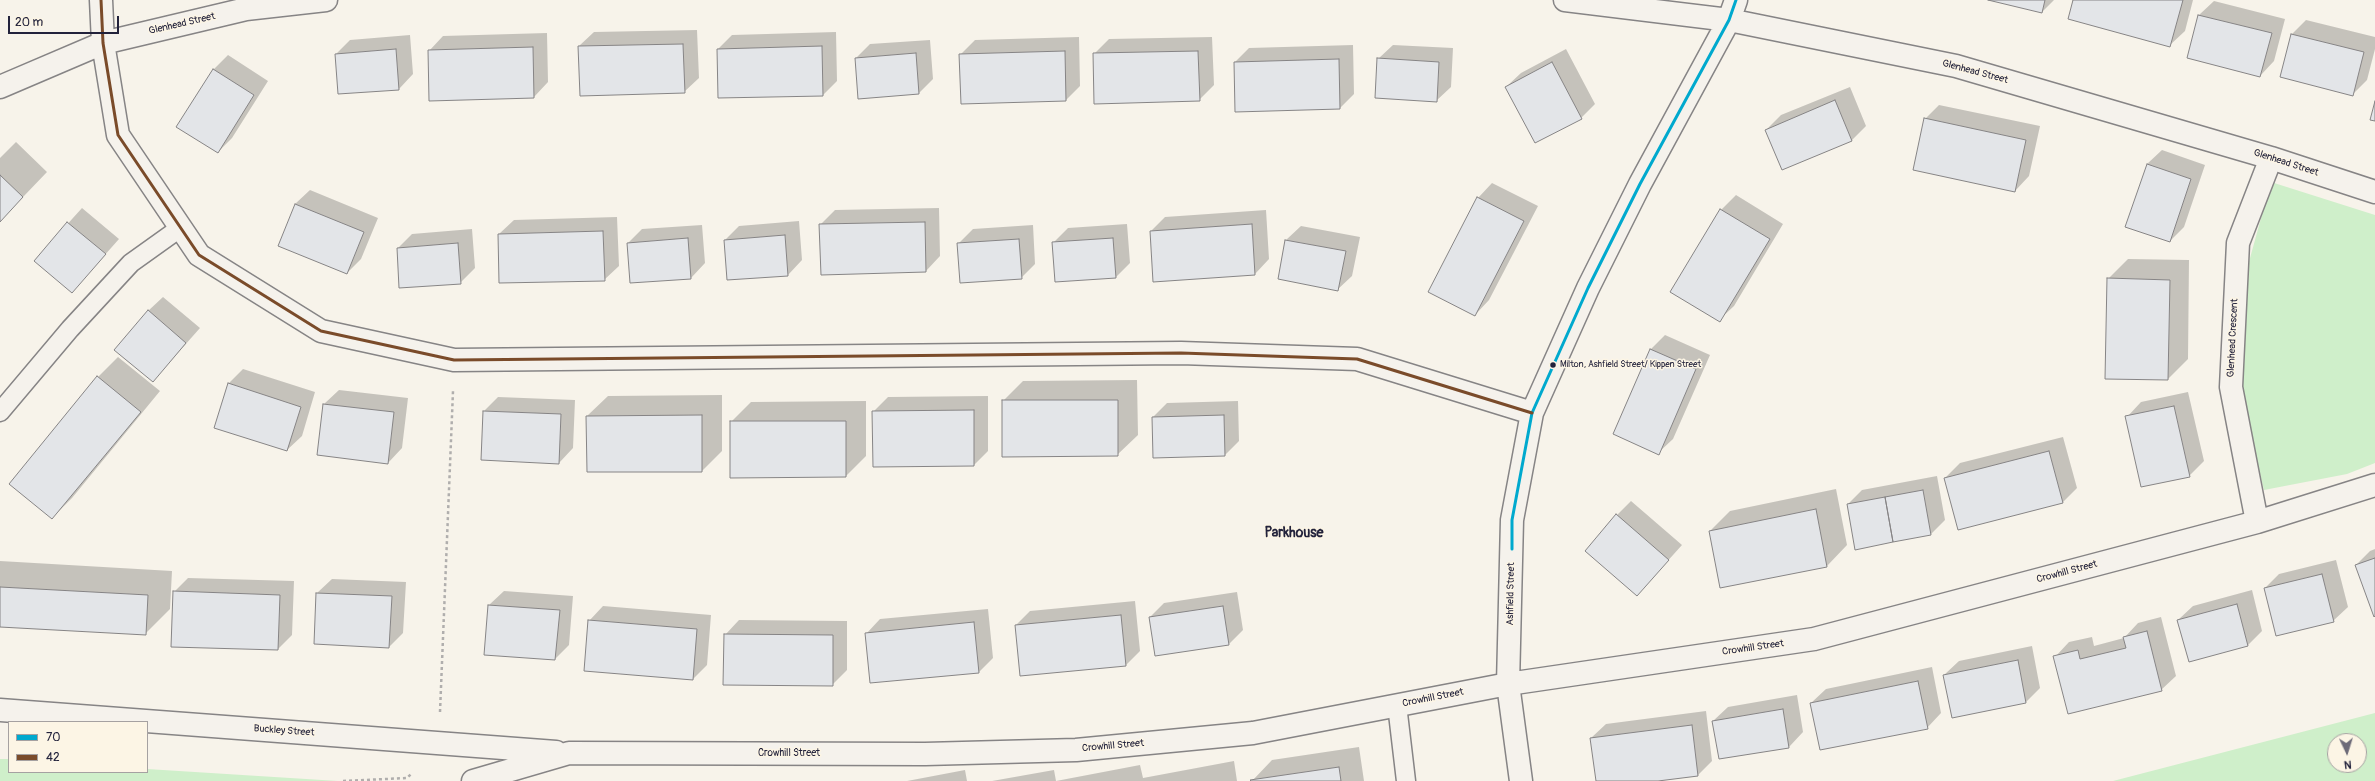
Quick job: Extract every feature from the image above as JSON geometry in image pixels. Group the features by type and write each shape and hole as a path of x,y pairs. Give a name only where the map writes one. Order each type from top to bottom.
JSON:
{"street":[{"path":"100,0 103,43 118,135 180,228 199,255 321,331 454,360 1181,353 1357,360 1532,413"},
{"name":"Glenhead Street","path":"0,87 103,43 246,9 326,0"},
{"name":"Glenhead Street","path":"1565,0 1728,20 1956,66 2272,158 2375,192"},
{"name":"Ashfield Street","path":"1521,781 1508,684 1512,520 1532,413 1588,288 1640,184 1728,20 1736,0"},
{"name":"Glenhead Crescent","path":"2257,522 2231,387 2238,243 2272,158"},
{"name":"Crowhill Street","path":"473,781 569,753 925,754 1076,750 1253,733 1508,684 1814,639 2257,522 2375,484"},
{"name":"Buckley Street","path":"0,710 146,721"},
{"name":"Buckley Street","path":"148,721 569,753"}],"lane":[{"path":"0,412 70,329 131,263 180,228"},
{"path":"1397,705 1406,781"}],"path":[{"path":"343,781 408,778 439,743 454,360"}],"green space":[{"path":"2271,182 2375,215 2375,463 2347,474 2264,490 2240,393 2247,269"},
{"path":"2375,713 2375,781 2113,781"},
{"path":"0,759 8,759 8,773 148,773 148,769 338,781 0,781"}],"building":[{"path":"1988,0 2045,0 2042,13"},
{"path":"2073,0 2183,0 2170,47 2068,19"},
{"path":"2198,15 2272,33 2260,77 2187,58"},
{"path":"2291,34 2364,52 2353,96 2280,77"},
{"path":"683,44 685,93 580,96 578,46"},
{"path":"822,46 823,96 718,98 717,49"},
{"path":"533,47 534,98 429,101 428,50"},
{"path":"396,49 399,90 338,94 335,54"},
{"path":"1065,51 1066,101 961,104 959,54"},
{"path":"1198,51 1200,101 1094,104 1093,53"},
{"path":"916,53 919,94 858,99 855,58"},
{"path":"1377,58 1439,62 1437,102 1375,98"},
{"path":"1339,59 1340,109 1235,112 1234,62"},
{"path":"1552,62 1582,119 1535,143 1505,87"},
{"path":"213,69 254,95 218,153 176,127"},
{"path":"1835,100 1852,141 1782,170 1765,130"},
{"path":"2375,101 2375,121 2370,120"},
{"path":"1924,118 2026,140 2015,192 1913,170"},
{"path":"2147,164 2191,179 2170,242 2125,227"},
{"path":"0,175 23,197 0,222"},
{"path":"1477,197 1524,221 1475,316 1428,292"},
{"path":"295,204 364,232 347,274 278,246"},
{"path":"1720,209 1770,239 1720,322 1670,292"},
{"path":"67,222 106,254 72,293 34,261"},
{"path":"925,222 926,272 821,275 819,224"},
{"path":"1252,224 1255,275 1153,282 1150,231"},
{"path":"603,231 605,281 499,283 498,234"},
{"path":"785,235 788,276 727,280 724,240"},
{"path":"688,238 691,279 630,283 627,243"},
{"path":"1113,238 1116,278 1055,282 1052,242"},
{"path":"1019,239 1022,279 960,283 957,243"},
{"path":"1285,240 1346,251 1338,291 1278,279"},
{"path":"458,243 461,284 399,288 397,248"},
{"path":"2107,278 2170,280 2168,380 2105,379"},
{"path":"148,310 186,343 153,382 114,350"},
{"path":"1650,349 1696,369 1659,455 1613,434"},
{"path":"97,376 141,412 52,519 9,484"},
{"path":"228,383 301,407 287,451 214,428"},
{"path":"1002,400 1118,400 1118,456 1002,457"},
{"path":"323,404 394,412 388,464 317,455"},
{"path":"2174,406 2190,477 2141,487 2125,416"},
{"path":"974,410 974,466 873,467 872,411"},
{"path":"483,411 561,414 559,464 481,460"},
{"path":"702,415 702,472 587,472 586,416"},
{"path":"1224,415 1225,456 1153,458 1152,417"},
{"path":"730,421 846,421 846,477 730,478"},
{"path":"2049,451 2063,503 1958,530 1944,478"},
{"path":"1923,490 1931,535 1893,542 1885,497"},
{"path":"1885,497 1893,542 1855,550 1847,504"},
{"path":"1816,509 1827,567 1720,588 1709,531"},
{"path":"1616,514 1669,560 1637,596 1585,551"},
{"path":"2375,558 2375,616 2374,617 2355,565"},
{"path":"2322,574 2334,622 2276,636 2264,588"},
{"path":"0,587 148,595 146,635 0,627"},
{"path":"173,591 280,595 278,650 171,647"},
{"path":"316,593 392,596 389,648 314,644"},
{"path":"2237,604 2248,646 2189,662 2177,620"},
{"path":"488,605 560,610 555,660 484,655"},
{"path":"1223,606 1229,645 1155,656 1149,617"},
{"path":"1121,615 1126,666 1020,676 1015,625"},
{"path":"588,620 697,629 693,680 584,671"},
{"path":"974,622 979,673 870,683 865,633"},
{"path":"2147,631 2162,691 2068,714 2053,656 2078,650 2080,659 2126,648 2123,637"},
{"path":"724,634 833,635 833,686 723,685"},
{"path":"2018,660 2026,703 1952,718 1943,675"},
{"path":"1918,681 1928,729 1820,750 1810,703"},
{"path":"1783,709 1789,748 1719,759 1712,721"},
{"path":"1692,725 1698,776 1658,781 1596,781 1590,738"},
{"path":"1339,767 1341,781 1250,780"}],"transit line":[{"name":"42","path":"101,0 103,43 118,135 199,255 321,331 454,360 1181,353 1357,359 1532,413"},
{"name":"70","path":"1512,549 1512,520 1532,413 1588,288 1640,184 1729,20 1736,0"}],"place":[{"name":"Milton, Ashfield Street/ Kippen Street","path":"1553,365"}],"district":[{"name":"Parkhouse","path":"1294,533"}]}
